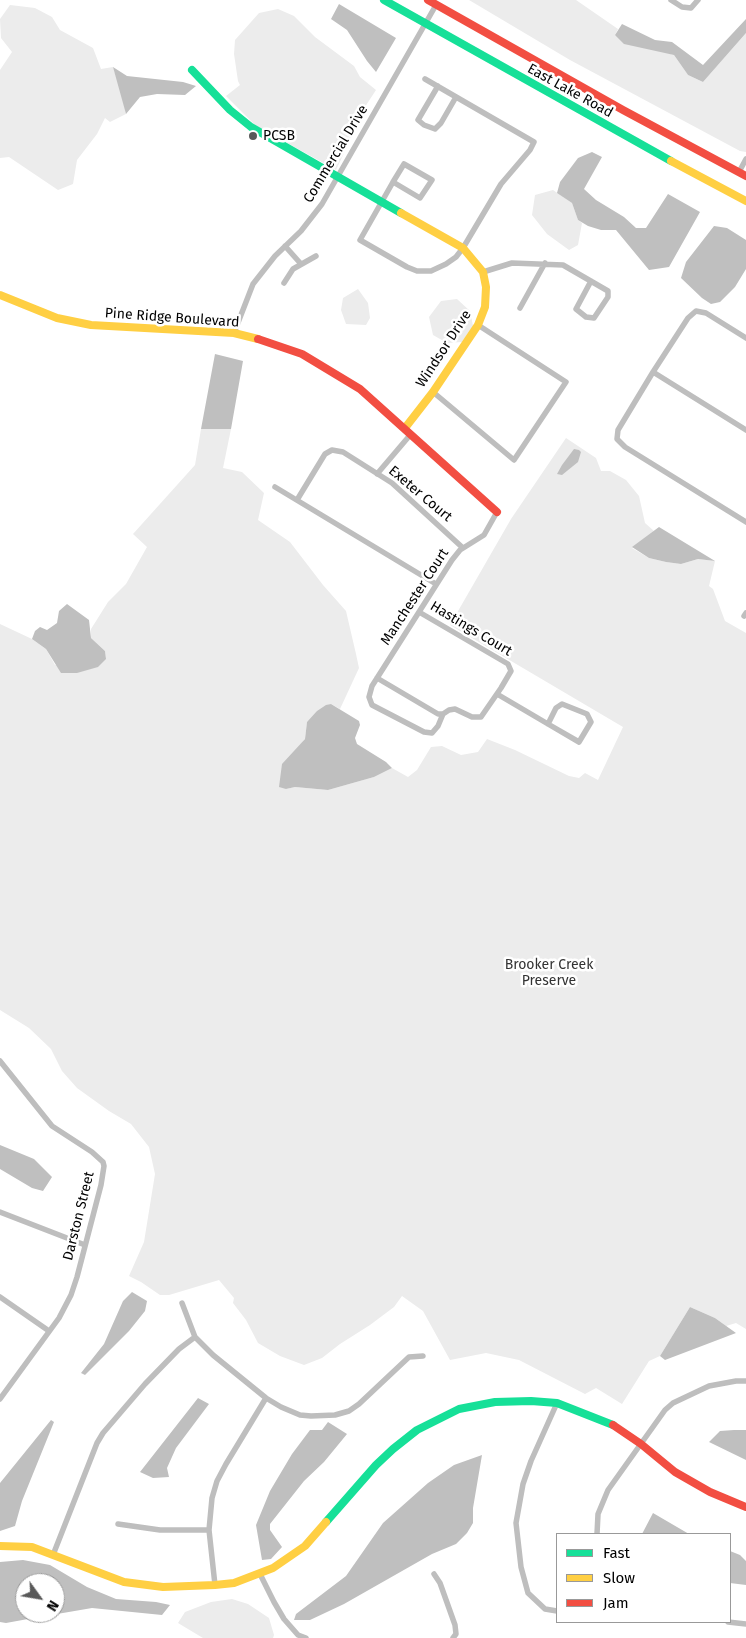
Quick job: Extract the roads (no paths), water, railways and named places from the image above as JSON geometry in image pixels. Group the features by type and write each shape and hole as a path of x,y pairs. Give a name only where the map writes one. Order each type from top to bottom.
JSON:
{"street":[{"name":"East Lake Road","path":"384,0 612,129 746,201"},
{"name":"East Lake Road","path":"428,0 623,110 742,174"},
{"path":"671,0 682,7 691,8 698,0"},
{"name":"Commercial Drive","path":"234,334 253,284 275,256 301,231 322,204 436,4"},
{"path":"192,70 230,110 251,127 463,248 483,272 512,262 563,264 608,291 608,298 594,318 586,316 576,309 591,282"},
{"path":"393,182 420,198 432,180 404,164 393,182 360,240 406,267 417,271 430,271 456,257 501,184 530,150 534,142 425,79"},
{"path":"438,86 418,120 424,125 435,128 442,123 456,97"},
{"path":"742,174 746,159"},
{"path":"285,246 301,264"},
{"path":"284,283 288,274 316,256"},
{"path":"520,308 545,263"},
{"name":"Windsor Drive","path":"377,474 408,431 478,325 485,307 486,287 483,272"},
{"name":"Pine Ridge Boulevard","path":"0,295 57,318 91,325 234,334 263,340 302,354 360,389 497,512"},
{"path":"746,338 706,313 696,311 688,318 653,372 618,430 617,438 625,447 746,522"},
{"path":"433,392 514,460 566,382 478,325"},
{"path":"653,372 746,430"},
{"name":"Exeter Court","path":"297,500 326,454 332,450 343,452 392,483 464,548"},
{"path":"275,486 436,584"},
{"name":"Manchester Court","path":"443,714 438,726 432,733 424,732 372,705 369,697 372,686 452,560 460,550 484,535 497,512"},
{"name":"Hastings Court","path":"419,612 508,664 511,671 481,717 472,717 455,709 443,714"},
{"path":"377,678 438,714 443,714"},
{"path":"497,694 578,742 591,722 587,714 562,704 556,708 548,724"},
{"name":"Darston Street","path":"0,1061 52,1126 92,1152 102,1162 104,1172 71,1295 59,1318 32,1358 0,1399"},
{"path":"0,1212 85,1245"},
{"path":"0,1297 49,1331"},
{"path":"182,1303 195,1337 213,1355 266,1398 300,1415 335,1415 359,1404 409,1357 423,1356"},
{"path":"53,1555 97,1443 103,1433 152,1377 179,1349 195,1337"},
{"path":"597,1533 598,1514 608,1490 665,1410 673,1403 709,1386 736,1381 746,1382"},
{"path":"215,1586 209,1530 212,1498 217,1481 226,1464 266,1398"},
{"path":"0,1546 32,1547 124,1582 164,1587 215,1586 234,1583 260,1574 282,1563 305,1546 376,1465 417,1430 459,1409 495,1402 531,1401 557,1403 609,1422 641,1444 686,1480 746,1507"},
{"path":"556,1611 545,1608 528,1593 521,1566 516,1523 523,1484 531,1461 557,1403"},
{"path":"118,1524 160,1530 209,1530"},
{"path":"260,1574 284,1619 298,1635 306,1638"},
{"path":"434,1574 440,1583 455,1625 456,1632 453,1638"},
{"path":"731,1622 746,1624"}],"place":[{"name":"PCSB","path":"253,136"}],"park label":[{"name":"Brooker Creek Preserve","path":"549,974"}]}
